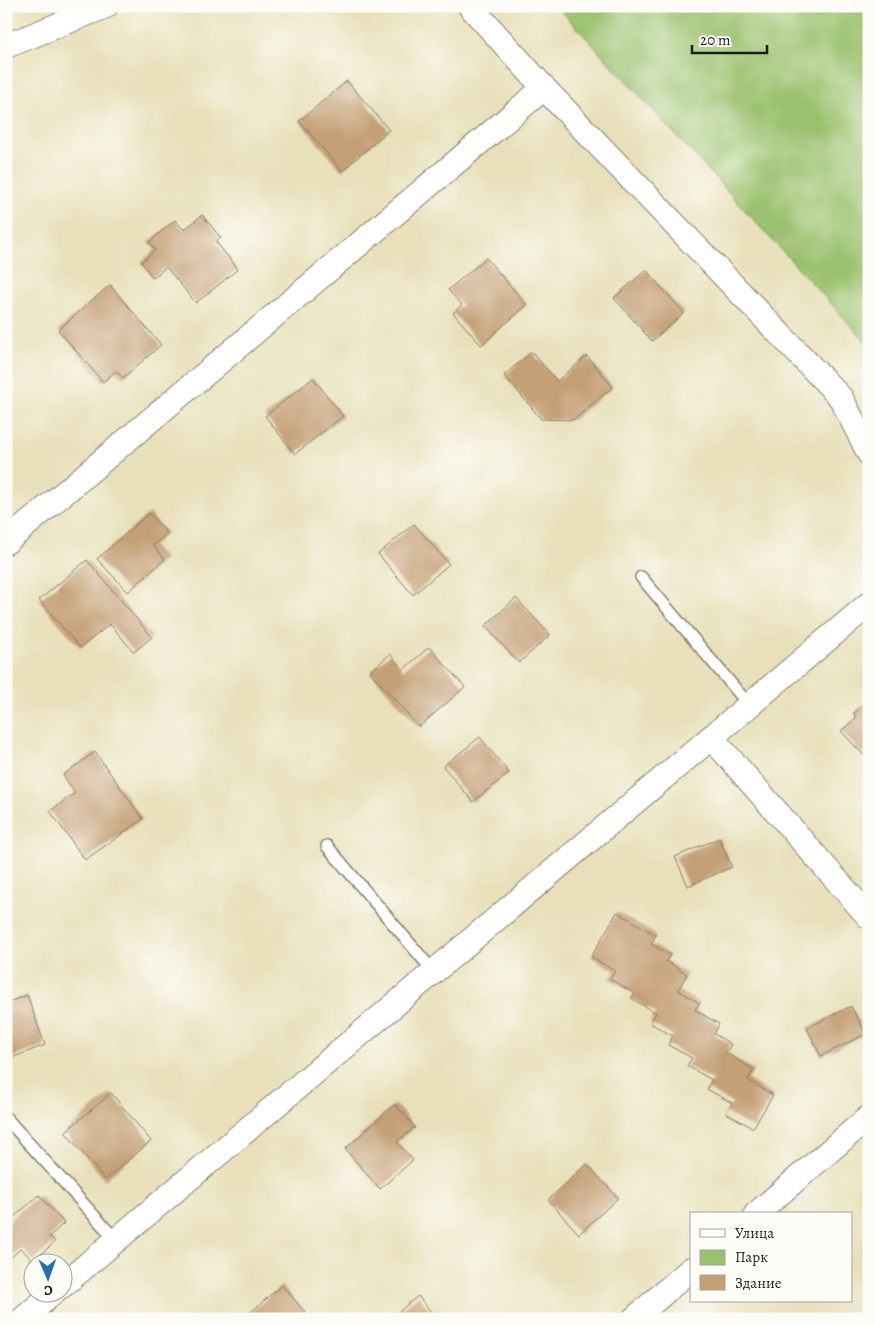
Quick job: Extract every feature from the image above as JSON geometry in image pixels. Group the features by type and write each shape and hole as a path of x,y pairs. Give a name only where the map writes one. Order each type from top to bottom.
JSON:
{"street":[{"path":"6,46 106,6"},
{"path":"470,6 544,88 841,398 869,453"},
{"path":"6,542 544,88"},
{"path":"72,1277 869,604"},
{"path":"711,737 869,917"},
{"path":"758,1212 869,1117"},
{"path":"634,1319 690,1271"},
{"path":"23,1319 43,1302"}],"lane":[{"path":"641,577 749,706"},
{"path":"327,846 434,972"},
{"path":"6,1118 116,1240"}],"green space":[{"path":"557,6 869,6 869,345"}],"building":[{"path":"347,81 389,130 342,171 299,121"},
{"path":"202,215 221,238 216,242 238,269 196,303 166,267 153,278 141,262 155,250 149,242 175,220 184,230"},
{"path":"486,258 527,305 481,345 453,313 462,305 448,290"},
{"path":"646,270 684,313 652,341 614,298"},
{"path":"110,285 161,345 123,378 116,371 103,382 58,330"},
{"path":"532,352 557,381 587,356 613,387 573,420 541,419 504,375"},
{"path":"313,378 343,416 295,454 265,416"},
{"path":"149,513 167,533 153,546 165,559 128,592 97,559"},
{"path":"414,524 449,564 413,595 378,554"},
{"path":"87,560 152,637 134,652 110,624 80,648 39,600"},
{"path":"516,598 550,635 519,663 485,626"},
{"path":"429,647 465,687 419,727 370,672 390,654 403,670"},
{"path":"869,700 869,761 841,731 856,718 854,713"},
{"path":"480,737 509,773 473,802 443,766"},
{"path":"95,752 143,819 85,860 50,811 75,793 63,775"},
{"path":"719,838 732,867 688,886 675,857"},
{"path":"617,912 656,935 651,944 670,955 666,961 687,974 678,990 699,1003 695,1010 719,1024 714,1034 731,1044 726,1053 754,1070 748,1080 773,1095 753,1128 726,1113 732,1103 707,1089 712,1080 687,1066 692,1058 668,1045 673,1036 650,1023 656,1013 631,998 635,994 610,979 615,971 591,957"},
{"path":"27,995 45,1045 6,1060 6,1003"},
{"path":"851,1006 866,1034 821,1056 807,1028"},
{"path":"111,1093 151,1141 105,1180 65,1132"},
{"path":"395,1104 415,1127 397,1142 413,1160 380,1189 345,1149"},
{"path":"587,1164 618,1198 579,1234 548,1200"},
{"path":"39,1195 64,1223 50,1236 55,1242 43,1252 25,1252 21,1248 6,1262 6,1224"},
{"path":"282,1285 311,1319 243,1319"},
{"path":"418,1296 437,1319 390,1319"}]}
